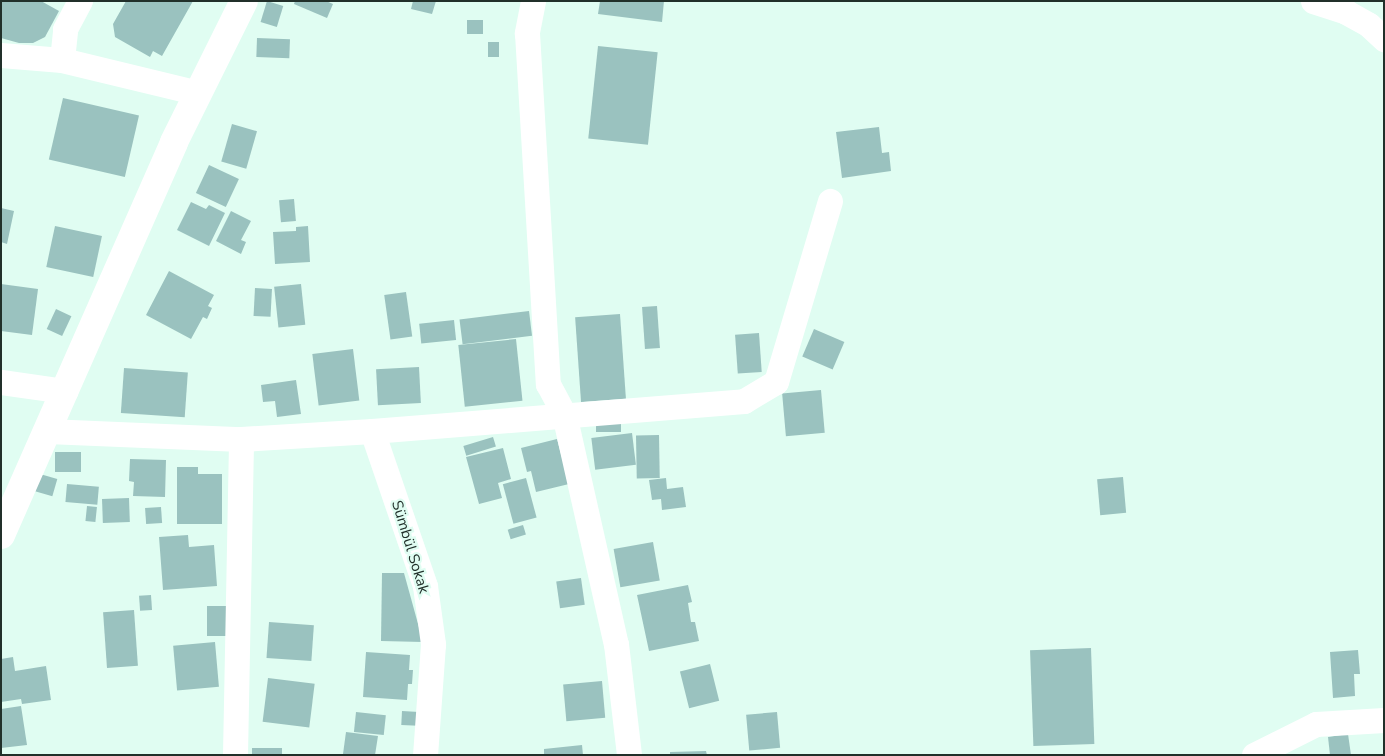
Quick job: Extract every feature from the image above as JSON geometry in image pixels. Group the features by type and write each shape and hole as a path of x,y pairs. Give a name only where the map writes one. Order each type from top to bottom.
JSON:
{"street":[{"path":"62,60 65,29 80,1"},
{"path":"1,535 170,150 244,1"},
{"path":"533,1 527,33 548,384 564,414 616,644 629,755"},
{"path":"1313,1 1346,12 1369,25 1384,39"},
{"path":"1,54 62,60 198,93"},
{"path":"47,431 241,439 372,431 564,414 744,401 776,382 830,201"},
{"path":"1,382 64,391"},
{"name":"Sümbül Sokak","path":"372,431 425,586 433,644 425,755"},
{"path":"235,755 241,439"},
{"path":"1254,755 1316,724 1384,720"}],"building":[{"path":"1,1 41,1 59,11 45,37 33,43 19,43 1,38"},
{"path":"126,1 193,1 162,56 153,51 150,57 115,37 113,24"},
{"path":"267,1 283,6 277,27 261,22"},
{"path":"295,1 326,1 333,4 327,18 294,4"},
{"path":"413,1 436,1 432,14 411,9"},
{"path":"600,1 664,1 662,22 598,14"},
{"path":"467,20 483,20 483,34 467,34"},
{"path":"257,38 290,39 289,58 256,57"},
{"path":"488,42 499,42 499,57 488,57"},
{"path":"598,46 658,52 648,145 588,138"},
{"path":"63,98 139,116 125,177 49,159"},
{"path":"232,124 257,131 246,169 221,161"},
{"path":"879,127 882,153 889,152 891,171 842,178 836,132"},
{"path":"209,165 239,179 226,207 196,193"},
{"path":"294,199 296,221 281,222 279,200"},
{"path":"191,202 206,209 209,205 225,213 209,246 177,230"},
{"path":"1,208 14,211 7,244 1,242"},
{"path":"231,211 251,221 241,240 246,242 241,254 216,241"},
{"path":"55,226 102,236 93,277 46,267"},
{"path":"308,226 310,262 275,264 273,232 296,231 296,227"},
{"path":"169,271 214,295 208,306 212,308 207,319 203,317 191,339 146,315"},
{"path":"1,284 38,289 32,335 1,331"},
{"path":"301,284 305,325 278,328 274,287"},
{"path":"255,288 272,289 271,317 254,316"},
{"path":"406,292 412,337 390,340 384,295"},
{"path":"657,306 660,348 645,349 642,307"},
{"path":"56,309 71,316 62,336 47,329"},
{"path":"529,311 532,336 463,344 460,320"},
{"path":"620,314 626,399 581,402 575,317"},
{"path":"454,320 456,340 421,344 419,324"},
{"path":"814,329 844,342 833,370 802,357"},
{"path":"759,333 762,372 738,374 735,335"},
{"path":"516,339 522,401 465,407 458,345"},
{"path":"353,349 359,401 319,406 312,354"},
{"path":"419,367 421,403 378,405 376,369"},
{"path":"124,368 188,372 185,417 121,413"},
{"path":"296,380 301,414 277,417 275,401 263,402 261,385"},
{"path":"821,390 825,433 786,436 782,393"},
{"path":"596,422 621,422 621,432 596,432"},
{"path":"632,433 636,465 595,470 591,438"},
{"path":"636,435 659,435 660,478 637,478"},
{"path":"493,437 496,447 466,456 463,446"},
{"path":"557,439 569,484 536,492 531,471 527,472 521,448"},
{"path":"503,448 511,479 498,483 502,498 479,504 466,457"},
{"path":"55,452 81,452 81,472 55,472"},
{"path":"130,459 166,460 165,497 133,496 134,482 129,481"},
{"path":"177,467 198,467 198,474 222,474 222,524 177,524"},
{"path":"40,474 57,479 52,496 35,491"},
{"path":"1123,477 1126,513 1100,515 1097,479"},
{"path":"526,478 537,518 513,524 503,484"},
{"path":"666,478 667,489 683,487 686,507 662,510 661,499 652,500 649,480"},
{"path":"67,484 99,487 97,505 65,502"},
{"path":"129,498 130,522 103,523 102,499"},
{"path":"87,506 97,507 95,522 85,521"},
{"path":"161,507 162,523 146,524 145,508"},
{"path":"523,525 526,535 511,539 508,530"},
{"path":"188,535 189,547 214,545 217,586 163,590 159,537"},
{"path":"653,542 660,580 620,587 614,549"},
{"path":"382,573 404,573 423,642 381,641"},
{"path":"581,578 585,605 560,608 556,581"},
{"path":"688,585 692,602 688,603 691,622 695,622 699,641 649,651 637,595"},
{"path":"151,595 152,610 140,611 139,596"},
{"path":"207,606 227,606 227,636 207,636"},
{"path":"134,610 138,666 107,668 103,612"},
{"path":"269,622 314,625 311,661 266,658"},
{"path":"215,642 219,687 177,690 173,646"},
{"path":"1091,648 1094,744 1033,746 1030,650"},
{"path":"1358,650 1360,674 1354,674 1355,696 1333,698 1330,652"},
{"path":"366,652 410,655 409,670 413,670 412,684 408,684 407,700 363,697"},
{"path":"13,657 15,671 46,666 51,700 22,704 21,699 1,702 1,659"},
{"path":"710,664 719,701 689,708 680,671"},
{"path":"268,678 315,684 309,727 263,722"},
{"path":"602,681 605,718 566,721 563,684"},
{"path":"21,706 27,745 1,748 1,709"},
{"path":"402,711 419,712 418,726 401,725"},
{"path":"356,712 386,715 384,735 354,732"},
{"path":"777,712 780,748 749,751 746,715"},
{"path":"346,732 378,736 375,755 343,754"},
{"path":"1348,734 1351,755 1330,755 1328,737"},
{"path":"582,745 583,755 544,755 544,749"},
{"path":"252,748 282,748 282,755 252,755"},
{"path":"706,751 707,755 670,755 670,752"}]}
